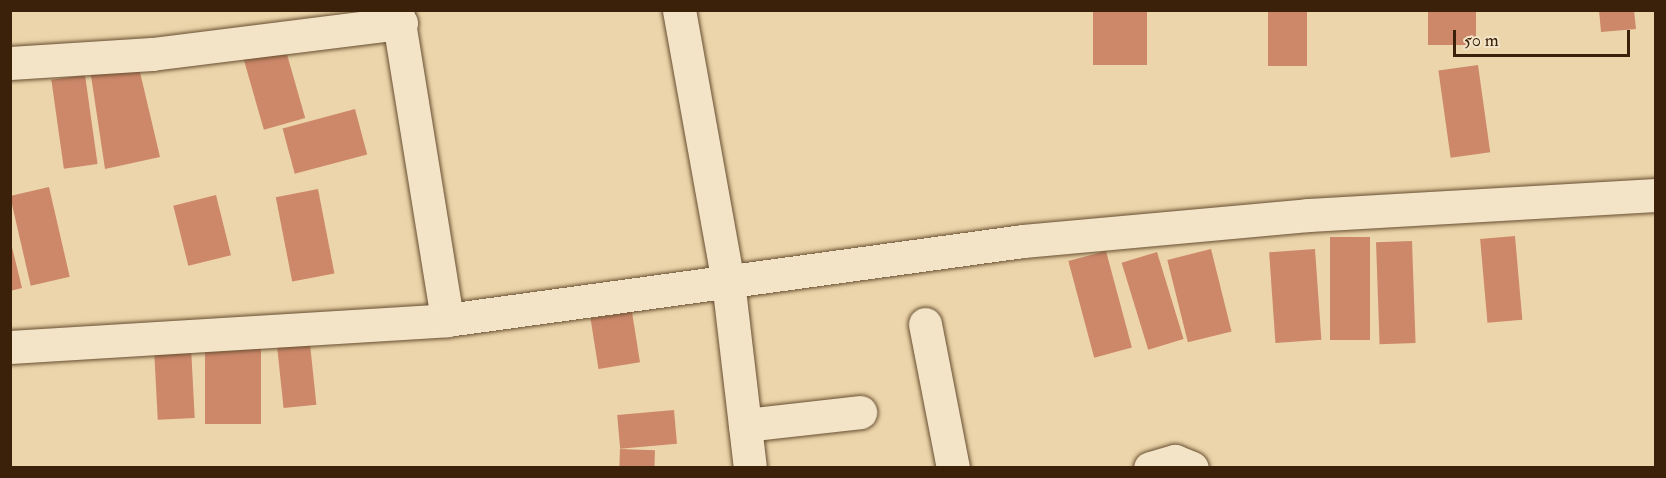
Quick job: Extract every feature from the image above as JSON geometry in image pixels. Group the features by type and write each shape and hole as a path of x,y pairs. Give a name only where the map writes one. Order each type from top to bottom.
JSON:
{"street":[{"path":"679,10 728,281 750,468"},
{"path":"10,63 152,54 399,17 447,320"},
{"path":"10,347 447,320 1047,238 1308,215 1656,195"},
{"path":"925,324 953,468"},
{"path":"745,425 860,412"},
{"path":"1150,468 1175,460 1192,468"}],"building":[{"path":"1093,10 1147,10 1147,65 1093,65"},
{"path":"1268,10 1307,10 1307,66 1268,66"},
{"path":"1428,10 1476,10 1476,45 1428,45"},
{"path":"1599,10 1634,10 1636,29 1601,32"},
{"path":"284,44 305,118 264,130 243,56"},
{"path":"1478,65 1490,152 1451,158 1438,71"},
{"path":"139,68 160,157 105,169 90,69"},
{"path":"85,75 98,164 64,169 51,80"},
{"path":"355,109 367,154 295,174 283,128"},
{"path":"49,187 70,277 31,286 10,196"},
{"path":"318,189 334,273 292,282 276,197"},
{"path":"216,195 231,255 188,266 173,206"},
{"path":"1515,236 1522,320 1487,323 1480,239"},
{"path":"1330,237 1370,237 1370,340 1330,340"},
{"path":"1412,241 1416,343 1380,344 1376,242"},
{"path":"10,244 22,288 10,291"},
{"path":"1211,249 1232,331 1188,342 1167,260"},
{"path":"1315,249 1321,340 1275,343 1269,252"},
{"path":"1106,251 1132,348 1094,358 1068,261"},
{"path":"1157,252 1184,339 1148,350 1122,263"},
{"path":"632,312 640,362 598,369 591,319"},
{"path":"310,344 316,405 284,408 277,347"},
{"path":"205,345 261,345 261,424 205,424"},
{"path":"191,347 195,418 158,420 154,349"},
{"path":"674,410 677,444 620,449 617,415"},
{"path":"620,449 655,450 654,468 619,468"}]}
